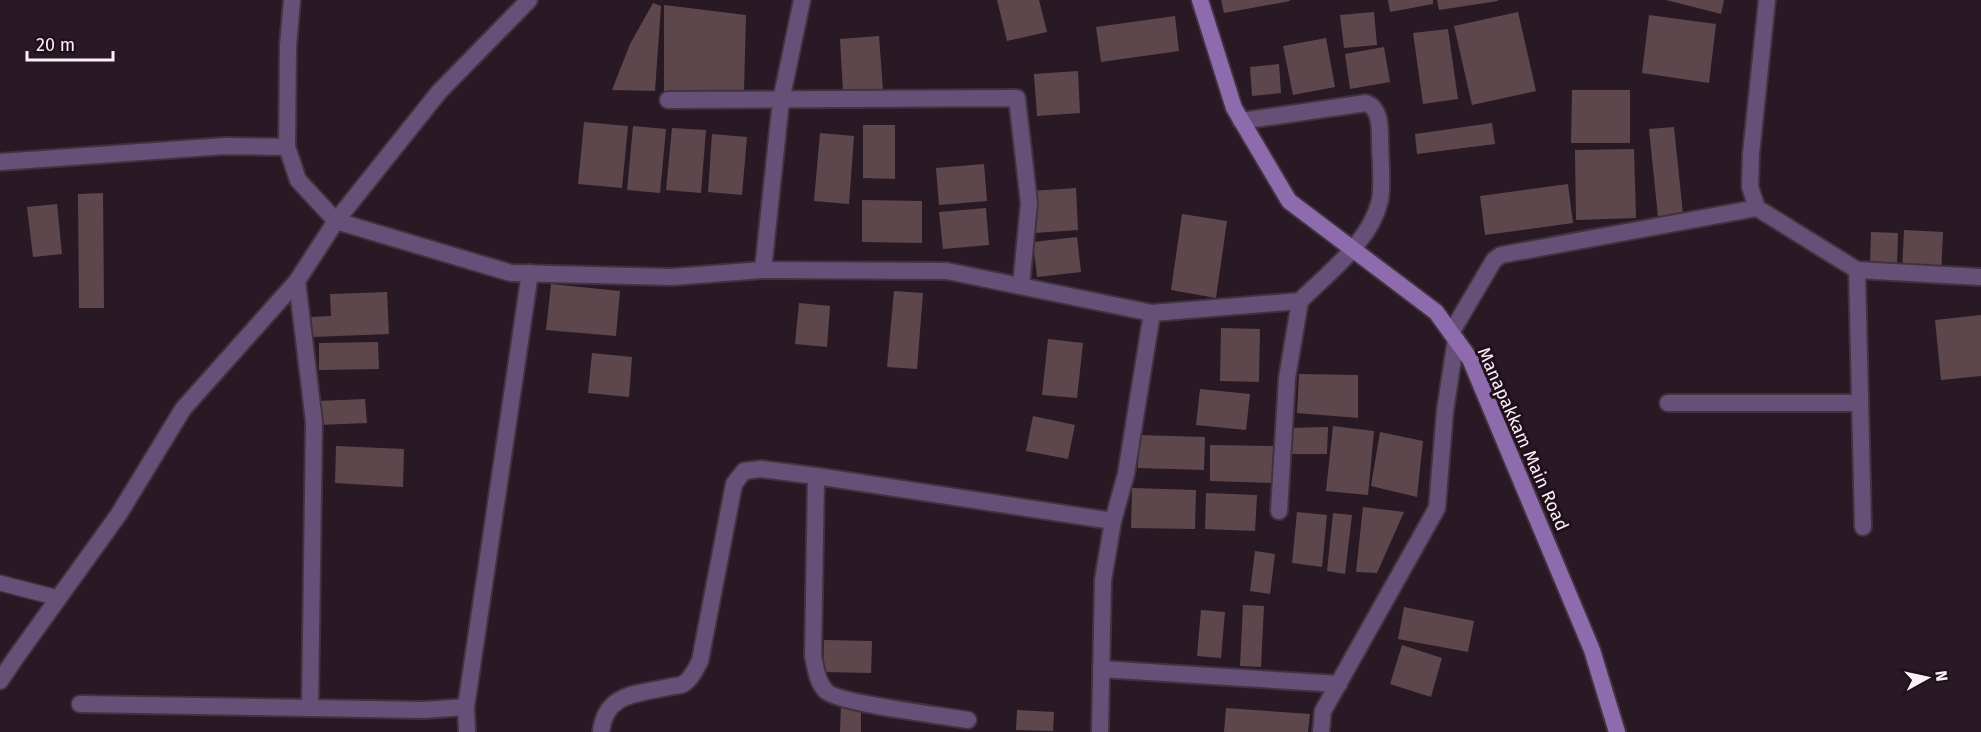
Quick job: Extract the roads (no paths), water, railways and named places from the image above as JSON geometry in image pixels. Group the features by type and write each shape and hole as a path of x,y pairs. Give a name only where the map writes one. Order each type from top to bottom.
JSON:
{"main road":[{"name":"Manapakkam Main Road","path":"1200,0 1234,108 1289,201 1436,312 1470,359 1592,650 1617,732"}],"street":[{"path":"292,0 288,46 287,147 298,180 336,221 510,273 672,277 763,270 947,271 1152,313 1300,301"},
{"path":"0,681 119,514 183,409 297,281 336,221 440,92 529,0"},
{"path":"763,270 781,100 802,0"},
{"path":"1767,0 1750,154 1750,187 1757,208 1857,270 1981,277"},
{"path":"668,100 1017,98 1029,203 1021,286"},
{"path":"1241,121 1366,103 1377,110 1380,130 1380,199 1369,226 1353,248 1300,301 1287,378 1279,511"},
{"path":"0,162 225,146 287,147"},
{"path":"1321,732 1323,711 1437,508 1453,336 1494,260 1501,255 1757,208"},
{"path":"1857,270 1863,527"},
{"path":"466,732 466,707 530,273"},
{"path":"297,281 314,422 310,708"},
{"path":"1100,732 1103,580 1113,521 1126,474 1152,313"},
{"path":"1668,403 1860,403"},
{"path":"601,732 606,711 616,700 684,684 695,672 700,661 734,484 744,471 761,469 816,476 1113,521"},
{"path":"816,476 813,656 817,678 827,693 846,700 968,720"},
{"path":"1101,669 1339,684"},
{"path":"80,704 424,710 466,707"}],"lane":[{"path":"0,583 58,598"}]}
